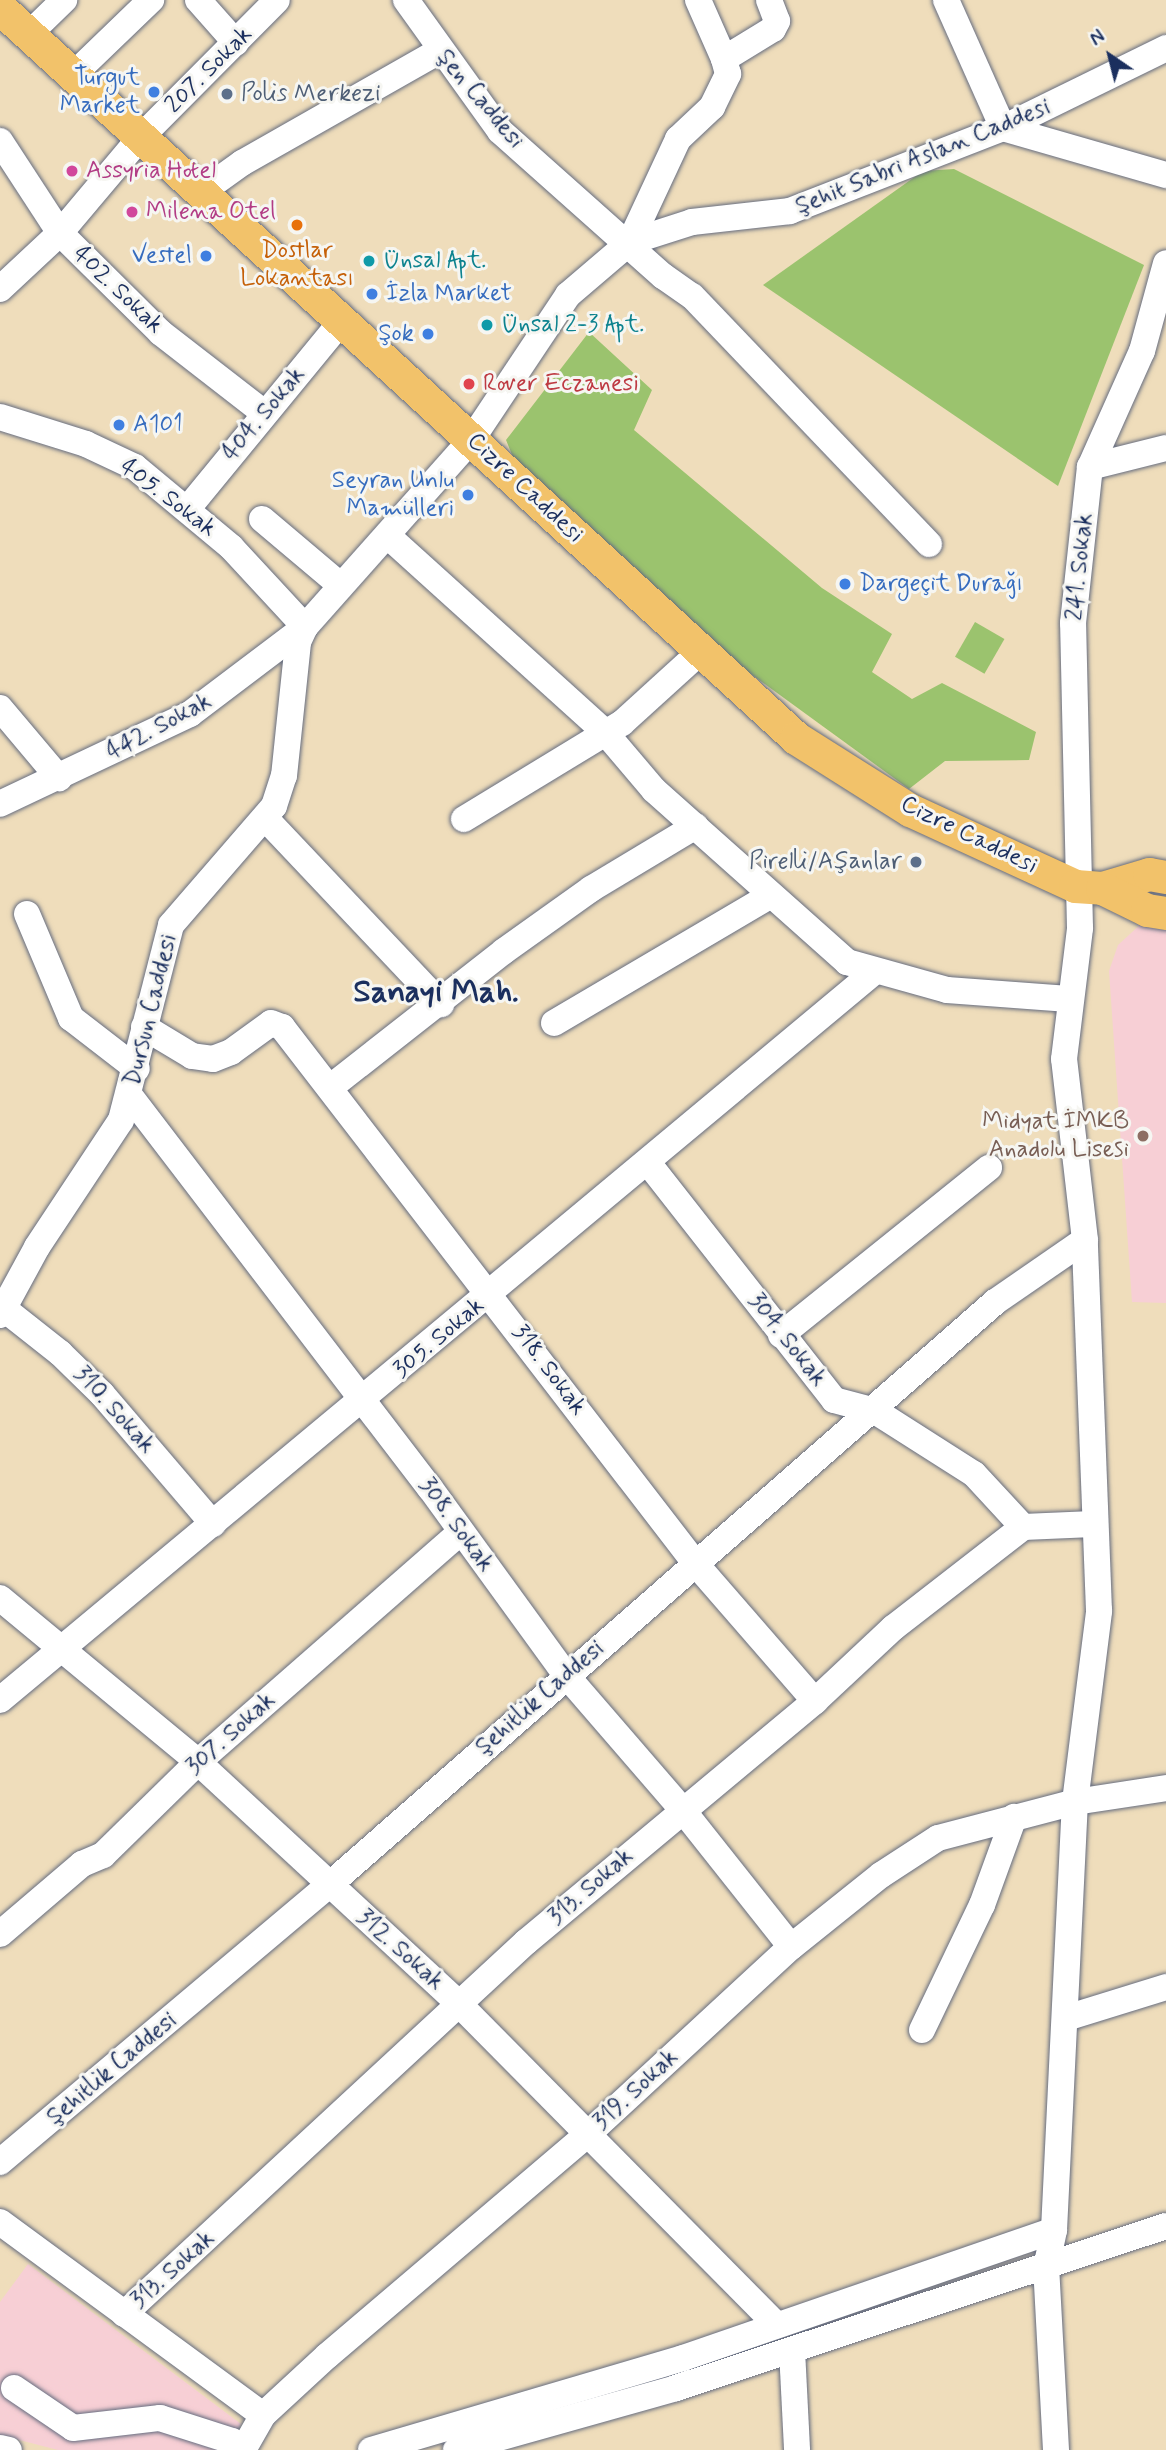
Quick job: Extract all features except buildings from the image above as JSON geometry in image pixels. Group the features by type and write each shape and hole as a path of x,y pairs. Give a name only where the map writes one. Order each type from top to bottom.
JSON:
{"main road":[{"name":"Cizre Caddesi","path":"0,8 27,36 203,191 341,322 796,738 887,795 1088,887 1147,910 1166,914"},
{"path":"1088,887 1149,874 1166,877"}],"street":[{"path":"27,36 64,0"},
{"path":"72,76 151,0"},
{"path":"198,0 236,43"},
{"name":"207. Sokak","path":"0,289 60,233 140,138 277,0"},
{"name":"Şen Caddesi","path":"406,0 439,51 500,131 630,242 663,276 692,296 929,544"},
{"path":"630,242 678,139 712,107 728,74 698,0"},
{"path":"724,59 773,29 777,21 769,0"},
{"path":"947,0 1003,128 1166,175"},
{"name":"Şehit Sabri Aslan Caddesi","path":"472,439 568,295 630,242 692,222 790,211 1003,128 1166,48"},
{"path":"203,191 242,163 439,51"},
{"name":"402. Sokak","path":"0,141 60,233 161,333 264,413"},
{"name":"241. Sokak","path":"1056,2450 1046,2268 1054,2230 1075,1802 1099,1611 1093,1524 1085,1240 1064,1059 1069,999 1088,887 1073,623 1090,467 1142,351 1166,263"},
{"name":"404. Sokak","path":"189,507 341,322"},
{"name":"405. Sokak","path":"0,417 86,444 135,467 189,507 304,627"},
{"name":"Dursun Caddesi","path":"2,1312 37,1247 105,1149 130,1096 144,1027 171,925 266,819 284,776 298,642 304,627 472,439"},
{"path":"1090,467 1166,448"},
{"path":"262,519 340,584"},
{"path":"388,536 604,731 654,790 847,962 874,972 947,990 1069,999"},
{"name":"442. Sokak","path":"0,804 190,714 304,627"},
{"path":"464,819 604,731 622,723 700,652"},
{"path":"0,708 59,778"},
{"path":"266,819 441,1003"},
{"path":"332,1086 504,951 591,889 695,826"},
{"path":"554,1023 771,895"},
{"path":"27,914 71,1018 136,1069"},
{"name":"305. Sokak","path":"0,1700 649,1164 874,972"},
{"name":"318. Sokak","path":"144,1027 192,1056 213,1059 277,1023 332,1086 695,1563 815,1701"},
{"name":"308. Sokak","path":"130,1096 461,1532 565,1675 681,1808 791,1947"},
{"name":"304. Sokak","path":"649,1164 834,1400 875,1411 974,1474 1023,1527"},
{"path":"781,1335 989,1168"},
{"name":"Şehitlik Caddesi","path":"0,2162 328,1886 565,1675 875,1411 995,1302 1085,1240"},
{"name":"310. Sokak","path":"2,1312 60,1353 102,1394 213,1524"},
{"path":"1023,1527 1093,1524"},
{"name":"313. Sokak","path":"124,2314 460,2005 681,1808 815,1701 893,1628 1023,1527"},
{"name":"307. Sokak","path":"0,1934 82,1864 103,1856 198,1762 461,1532"},
{"name":"312. Sokak","path":"0,1598 198,1762 328,1886 460,2005 777,2325"},
{"name":"319. Sokak","path":"243,2450 263,2415 417,2277 587,2135 791,1947 881,1875 938,1838 1075,1802 1166,1788"},
{"path":"922,2030 982,1905 1014,1817"},
{"path":"1066,2018 1166,1987"},
{"path":"0,2222 263,2415"},
{"path":"456,2450 792,2350 1046,2268 1166,2226"},
{"path":"371,2450 777,2325 1054,2230"},
{"path":"792,2350 797,2450"},
{"path":"14,2388 73,2428 160,2418 232,2441 243,2450"},
{"path":"0,2448 9,2450"}],"shaded area":[{"name":"Midyat İMKB Anadolu Lisesi","path":"1142,923 1166,929 1166,1303 1132,1302 1109,971 1118,945"},
{"path":"28,2264 241,2424 227,2450 58,2450 0,2435 0,2302"}],"green space":[{"path":"954,169 1144,265 1058,486 763,285 923,171"},
{"path":"589,332 652,390 634,430 822,588 892,634 872,672 912,699 942,683 1036,732 1029,760 945,761 909,789 733,661 515,462 506,440"},
{"path":"975,622 1004,639 984,674 955,657"}],"place":[{"name":"Turgut Market","path":"154,92"},
{"name":"Polis Merkezi","path":"227,94"},
{"name":"Assyria Hotel","path":"72,171"},
{"name":"Milena Otel","path":"132,212"},
{"name":"Dostlar Lokantası","path":"297,225"},
{"name":"Vestel","path":"206,256"},
{"name":"Ünsal Apt.","path":"369,261"},
{"name":"İzla Market","path":"372,294"},
{"name":"Ünsal 2-3 Apt.","path":"487,325"},
{"name":"Şok","path":"428,334"},
{"name":"Rover Eczanesi","path":"469,384"},
{"name":"A101","path":"119,425"},
{"name":"Seyran Unlu Mamülleri","path":"468,495"},
{"name":"Dargeçit Durağı","path":"845,584"},
{"name":"Pirelli/Aşanlar","path":"916,862"},
{"name":"Midyat İMKB Anadolu Lisesi","path":"1143,1136"}],"district":[{"name":"Sanayi Mah.","path":"436,992"}]}
